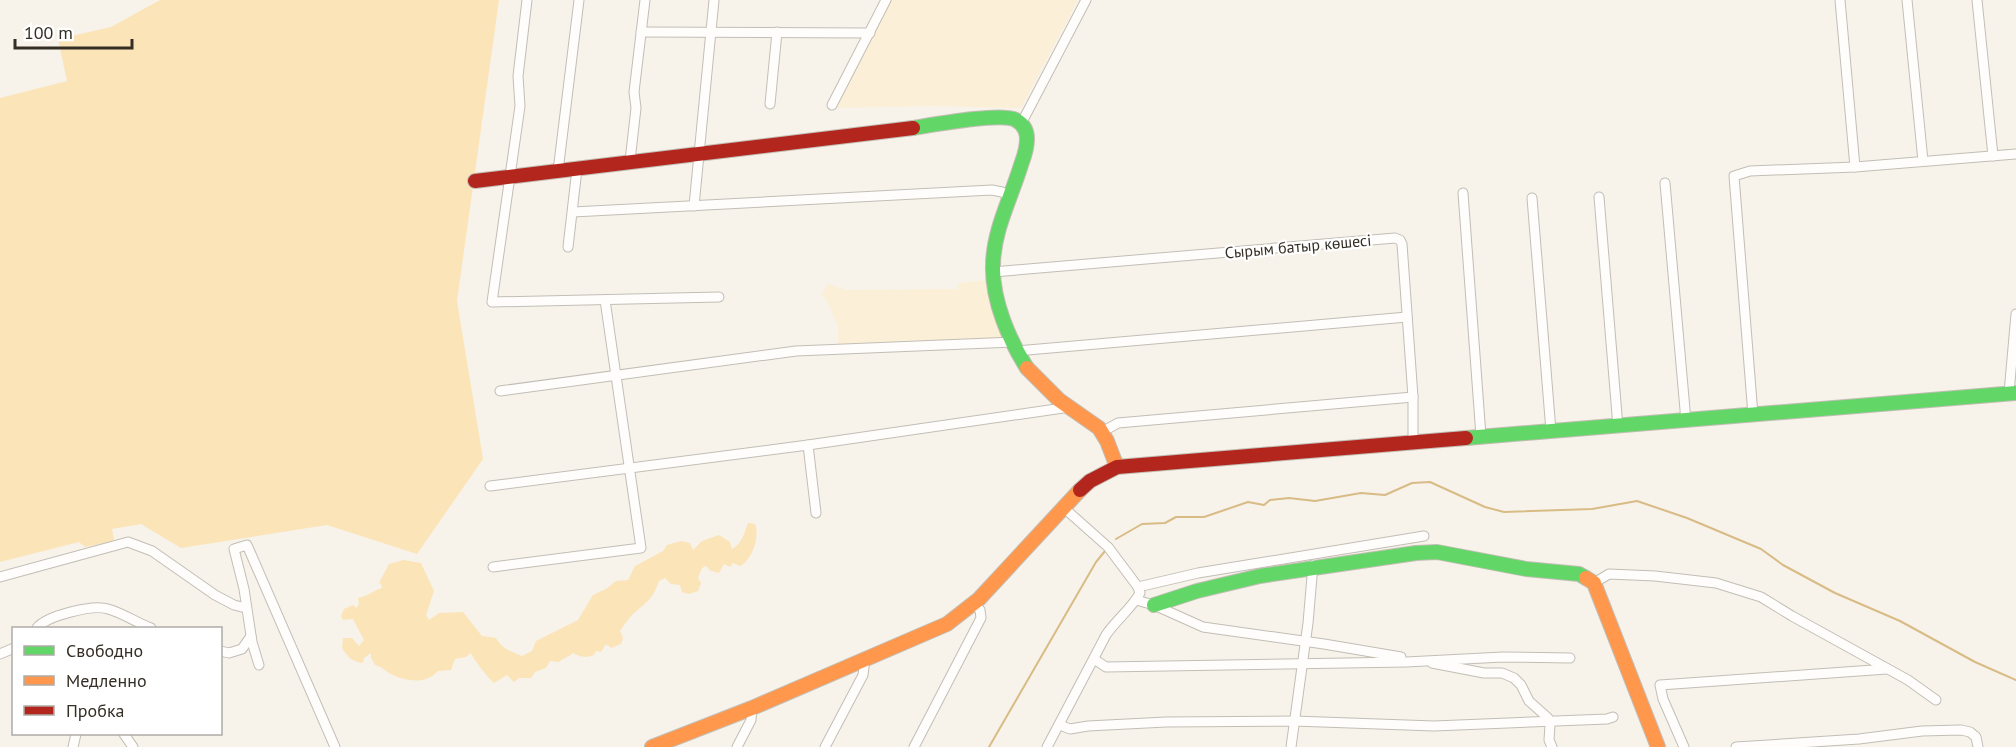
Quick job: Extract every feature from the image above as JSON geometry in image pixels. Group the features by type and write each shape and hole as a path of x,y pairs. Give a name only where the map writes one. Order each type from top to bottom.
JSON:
{"street":[{"path":"527,0 518,76 520,106 492,302 719,297"},
{"path":"558,171 579,0"},
{"path":"630,161 636,108 634,92 645,0"},
{"path":"694,206 714,0"},
{"path":"832,105 886,0"},
{"path":"1021,124 1086,0"},
{"path":"1840,0 1855,167"},
{"path":"1907,0 1923,161"},
{"path":"1977,0 1993,156"},
{"path":"641,32 870,33"},
{"path":"770,104 777,32"},
{"path":"475,182 998,116 1010,118 1021,124 1026,131 1027,141 994,248 994,282 1015,347 1027,368 1042,384 1095,424 1102,432 1117,466"},
{"path":"1753,415 1734,176 1750,171 1855,167 2016,154"},
{"path":"568,247 577,169"},
{"path":"1665,183 1686,421"},
{"path":"573,212 992,190 1010,197"},
{"path":"1463,193 1480,436"},
{"path":"1599,197 1618,426"},
{"path":"1532,198 1551,431"},
{"name":"Сырым батыр көшесі","path":"993,272 1395,238 1400,240 1413,397 1413,441"},
{"path":"493,567 641,548 605,300"},
{"path":"652,747 752,708 947,624 974,604 1090,481 1117,466 2013,393 2016,314"},
{"path":"500,390 796,351 1015,347 1407,317"},
{"path":"1102,432 1118,423 1413,397"},
{"path":"490,486 808,446 1070,407"},
{"path":"808,446 816,513"},
{"path":"1047,747 1106,634 1140,593 1138,587 1103,541 1064,508"},
{"path":"1154,605 1312,560 1424,536"},
{"path":"0,577 128,542 152,551 215,595 234,605 246,608"},
{"path":"259,665 234,549 247,545 335,747"},
{"path":"1138,587 1198,573 1265,563 1437,552 1526,569 1579,574 1594,583 1658,747"},
{"path":"1291,747 1312,560"},
{"path":"1594,583 1609,574 1655,576 1716,583 1761,597 1908,680 1936,700"},
{"path":"1136,600 1154,605 1203,627 1304,641 1484,673 1509,674 1520,682 1529,701 1545,713 1549,721 1549,740 1552,747"},
{"path":"914,747 981,618 980,610 974,604"},
{"path":"38,627 50,619 101,608 150,627"},
{"path":"222,651 229,653 242,649 251,636"},
{"path":"1094,658 1106,668 1503,657 1570,658"},
{"path":"825,747 863,675 865,659"},
{"path":"1684,747 1663,699 1660,685 1887,669"},
{"path":"737,747 751,720 752,708"},
{"path":"1060,725 1070,729 1166,722 1294,721 1434,726 1613,717"},
{"path":"1736,747 1859,739 1922,731 1961,730 1970,732 1976,737 1978,747"}],"shaded area":[{"path":"160,0 499,0 457,301 483,459 417,554 327,525 181,548 141,524 112,529 114,540 110,542 85,547 79,542 0,562 0,98 67,81 58,39 111,27"},
{"path":"892,0 1078,0 1021,108 932,106 836,108"},
{"path":"988,280 1006,340 838,345 838,326 826,299 821,294 828,284 847,290 957,289 959,283"},
{"path":"748,523 755,524 756,541 748,559 740,566 733,563 730,567 724,564 719,573 711,571 706,566 702,568 698,578 701,583 698,591 689,594 682,592 680,585 671,584 665,578 659,581 651,597 630,617 620,631 623,638 621,644 611,648 606,644 601,652 596,651 591,656 583,657 573,653 559,662 550,661 546,668 535,672 531,678 519,678 514,682 507,675 494,683 471,653 466,657 455,659 451,670 438,671 423,680 410,680 391,674 375,665 371,653 364,658 363,663 350,658 342,648 343,638 352,638 359,646 364,640 353,619 343,620 341,616 344,609 353,605 356,608 359,604 358,598 382,588 379,583 389,564 404,560 421,563 434,591 426,615 429,620 439,613 463,612 482,636 496,638 504,647 522,656 532,651 536,641 578,620 593,595 616,581 628,580 635,566 663,551 667,545 681,541 690,543 693,550 702,541 719,535 730,542 732,549 740,541"}],"waterway":[{"path":"1116,539 1142,524 1165,523 1176,517 1204,517 1248,502 1264,505 1270,500 1289,498 1315,501 1361,493 1385,495 1412,483 1430,482 1485,507 1504,512 1592,509 1637,501 1687,518 1761,549 1783,565 1835,593 1900,621 1975,662 2016,680"},
{"path":"989,747 1096,562 1105,551"}],"traffic: fast":[{"path":"913,128 997,117 1016,120 1025,131 1027,139 1025,152 996,240 993,279 1003,319 1027,368"},
{"path":"1466,438 2016,393"},
{"path":"1154,605 1197,591 1260,576 1416,553 1437,552 1526,569 1579,574 1586,578"}],"traffic: slow":[{"path":"1027,368 1059,400 1099,428 1107,441 1117,467"},
{"path":"652,747 752,708 947,624 979,599 1080,490"},
{"path":"1586,578 1594,583 1658,747"}],"traffic: jam":[{"path":"475,181 913,128"},
{"path":"1080,490 1090,481 1117,467 1466,438"}]}
